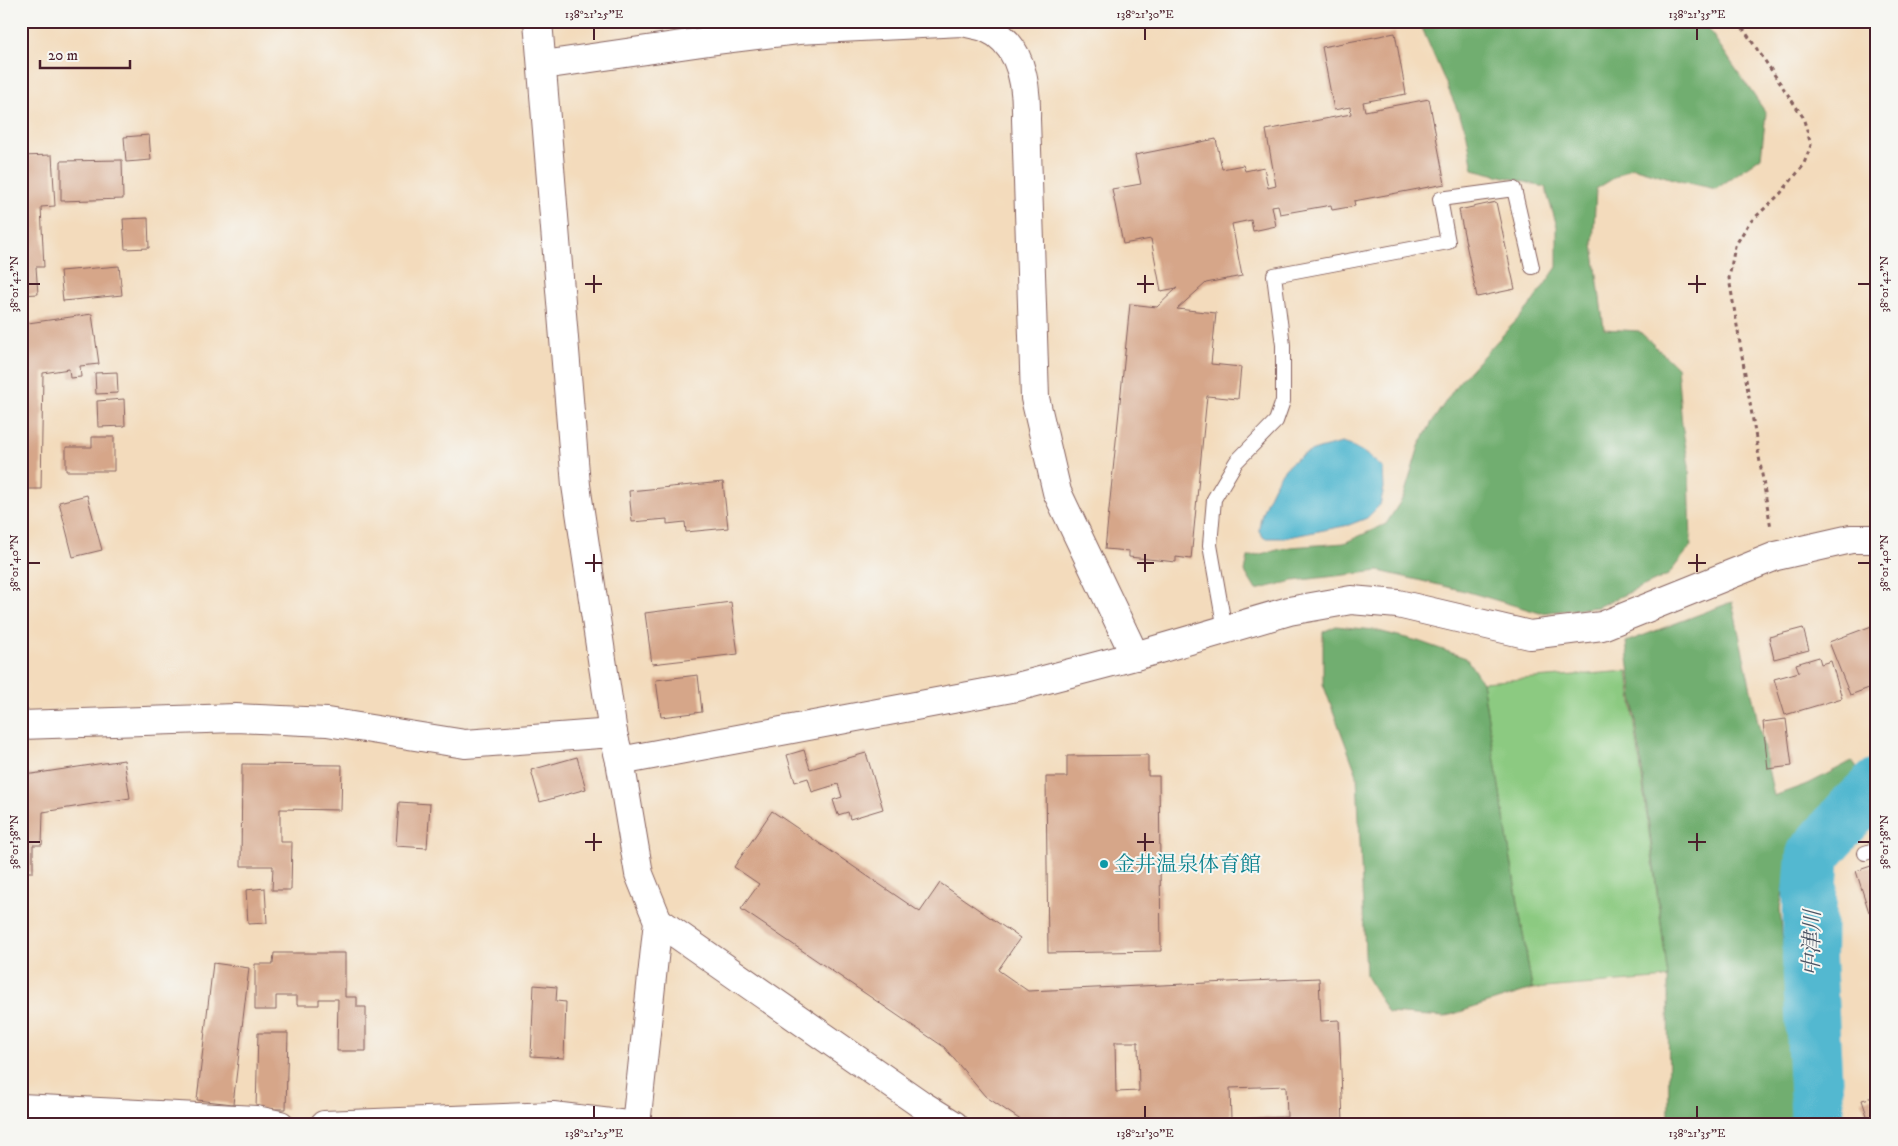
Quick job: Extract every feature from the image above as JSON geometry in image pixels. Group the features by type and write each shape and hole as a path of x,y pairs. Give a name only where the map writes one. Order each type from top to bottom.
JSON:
{"street":[{"path":"538,21 576,485 613,733 620,761 639,874 658,922 636,1125"},
{"path":"542,65 709,40 798,30 962,22 986,28 1007,44 1020,66 1027,94 1026,119 1035,398 1057,492 1135,656"},
{"path":"620,761 1017,687 1135,656 1289,611 1351,600 1398,604 1530,635 1602,626 1776,556 1851,539 1877,539"},
{"path":"21,725 236,718 327,722 465,744 613,733"},
{"path":"658,922 922,1105 954,1125"},
{"path":"21,1108 256,1120 280,1125"},
{"path":"324,1125 553,1116 626,1125"}],"lane":[{"path":"1225,630 1210,545 1214,499 1236,462 1276,421 1284,401 1283,345 1274,275 1448,242 1440,199 1514,189 1532,267"}],"path":[{"path":"1738,21 1804,117 1811,145 1803,166 1780,194 1750,223 1735,246 1729,278 1776,556"}],"green space":[{"path":"1419,21 1703,21 1766,113 1761,157 1716,189 1632,167 1596,189 1593,244 1604,329 1639,331 1677,367 1682,425 1689,466 1691,546 1668,575 1597,607 1540,613 1465,591 1379,571 1293,581 1256,590 1245,572 1248,557 1290,547 1344,543 1386,524 1404,496 1419,446 1432,422 1458,383 1529,307 1557,267 1557,226 1545,187 1473,169 1466,130"},
{"path":"1732,602 1774,796 1810,783 1852,761 1864,779 1791,849 1780,908 1798,1125 1669,1125 1668,978 1626,642"},
{"path":"1336,626 1374,630 1418,641 1466,658 1482,682 1532,989 1444,1017 1388,1013 1366,976 1357,775 1323,684 1323,632"},
{"path":"1628,671 1668,978 1532,989 1482,682"}],"water":[{"path":"1342,443 1369,456 1383,468 1384,488 1380,505 1367,518 1349,525 1284,538 1264,538 1259,531 1261,517 1276,481 1283,471 1298,458"}],"building":[{"path":"1395,33 1406,94 1363,102 1365,111 1429,99 1445,184 1354,201 1355,206 1332,210 1331,205 1280,214 1278,205 1272,206 1276,226 1253,231 1251,220 1232,224 1242,276 1206,283 1177,309 1216,313 1211,364 1241,367 1238,399 1207,396 1191,559 1176,557 1176,562 1129,557 1129,551 1105,549 1130,304 1157,307 1177,288 1161,291 1151,239 1123,244 1112,189 1141,184 1135,155 1216,139 1222,169 1243,165 1245,171 1264,167 1268,188 1276,186 1266,130 1351,114 1350,107 1334,110 1322,47"},
{"path":"149,135 151,160 126,162 124,137"},
{"path":"52,155 55,206 41,207 44,267 36,267 38,294 21,295 21,156"},
{"path":"122,160 123,199 61,201 61,161"},
{"path":"1496,202 1515,289 1477,297 1459,210"},
{"path":"148,218 149,248 125,249 123,219"},
{"path":"119,266 122,295 63,301 60,271"},
{"path":"92,314 99,364 80,366 81,377 70,378 69,369 43,373 41,489 21,489 21,324"},
{"path":"117,372 118,393 96,394 95,373"},
{"path":"124,399 125,426 98,427 97,401"},
{"path":"92,437 114,437 114,471 66,471 66,447 92,447"},
{"path":"723,482 728,528 686,532 685,522 667,524 667,519 632,522 629,491"},
{"path":"87,495 102,550 73,557 59,502"},
{"path":"731,602 738,654 652,664 645,613"},
{"path":"1877,624 1877,685 1850,695 1829,642"},
{"path":"1803,628 1809,650 1774,659 1769,637"},
{"path":"1819,657 1821,664 1831,661 1842,698 1785,715 1774,679 1799,672 1796,664"},
{"path":"698,675 702,712 661,717 656,680"},
{"path":"1786,719 1792,766 1768,769 1763,722"},
{"path":"804,750 810,769 866,753 883,809 850,819 848,812 838,815 833,800 842,797 838,784 812,792 808,778 795,782 787,755"},
{"name":"金井温泉体育館","path":"1148,755 1148,776 1159,776 1161,951 1048,953 1046,777 1067,777 1067,756"},
{"path":"577,757 586,789 540,802 531,770"},
{"path":"124,760 130,798 43,812 42,845 33,845 33,872 21,872 21,774"},
{"path":"242,764 342,765 341,810 280,809 280,842 292,842 291,890 272,890 273,866 241,866"},
{"path":"399,802 430,804 427,848 396,846"},
{"path":"772,811 920,912 940,883 1020,938 998,970 1028,991 1319,978 1321,1021 1339,1020 1343,1122 1326,1122 1326,1125 1028,1125 985,1096 944,1047 741,909 759,884 734,867","holes":["1115,1042 1138,1042 1139,1091 1116,1092","1286,1086 1287,1117 1231,1119 1230,1088"]},
{"path":"1877,864 1877,910 1869,912 1856,871"},
{"path":"265,888 267,923 248,924 246,890"},
{"path":"274,953 345,953 345,997 357,997 357,1007 366,1007 366,1051 337,1051 338,999 319,999 319,1005 297,1005 297,996 276,996 276,1010 255,1010 255,964 273,964"},
{"path":"213,963 249,968 233,1104 197,1100"},
{"path":"534,985 557,987 556,1001 566,1002 564,1058 531,1056"},
{"path":"258,1033 288,1033 286,1109 256,1109"},
{"path":"1877,1096 1877,1125 1870,1125 1862,1100"}],"waterway":[{"name":"中津川","path":"1818,1125 1809,959 1810,892 1813,855 1854,808 1877,786"}],"place":[{"name":"金井温泉体育館","path":"1104,864"}]}
